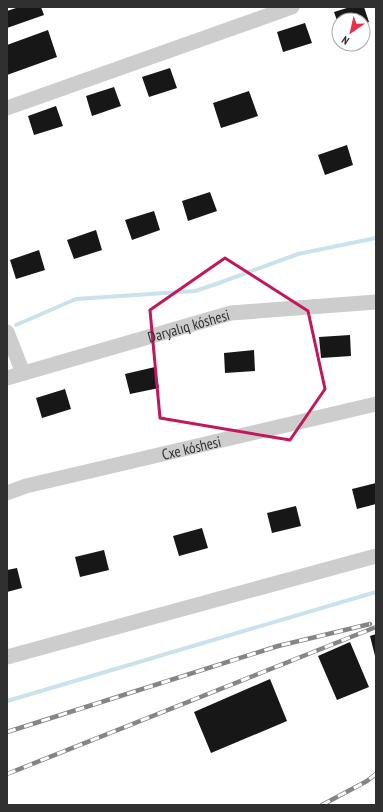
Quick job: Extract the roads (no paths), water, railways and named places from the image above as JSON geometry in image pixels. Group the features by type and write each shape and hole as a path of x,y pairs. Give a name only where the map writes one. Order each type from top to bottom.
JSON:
{"street":[{"path":"7,108 292,7"},
{"name":"Daryalıq kóshesi","path":"7,378 231,313 376,302"},
{"path":"7,332 23,373"},
{"name":"Cxe kóshesi","path":"7,493 26,486 376,404"},
{"path":"7,657 376,556"}],"waterway":[{"path":"16,325 76,299 195,291 298,254 376,238"},
{"path":"7,701 376,592"}],"railway":[{"path":"7,732 278,646 370,624"},
{"path":"7,774 376,627"},
{"path":"322,805 367,781 376,774"}]}
